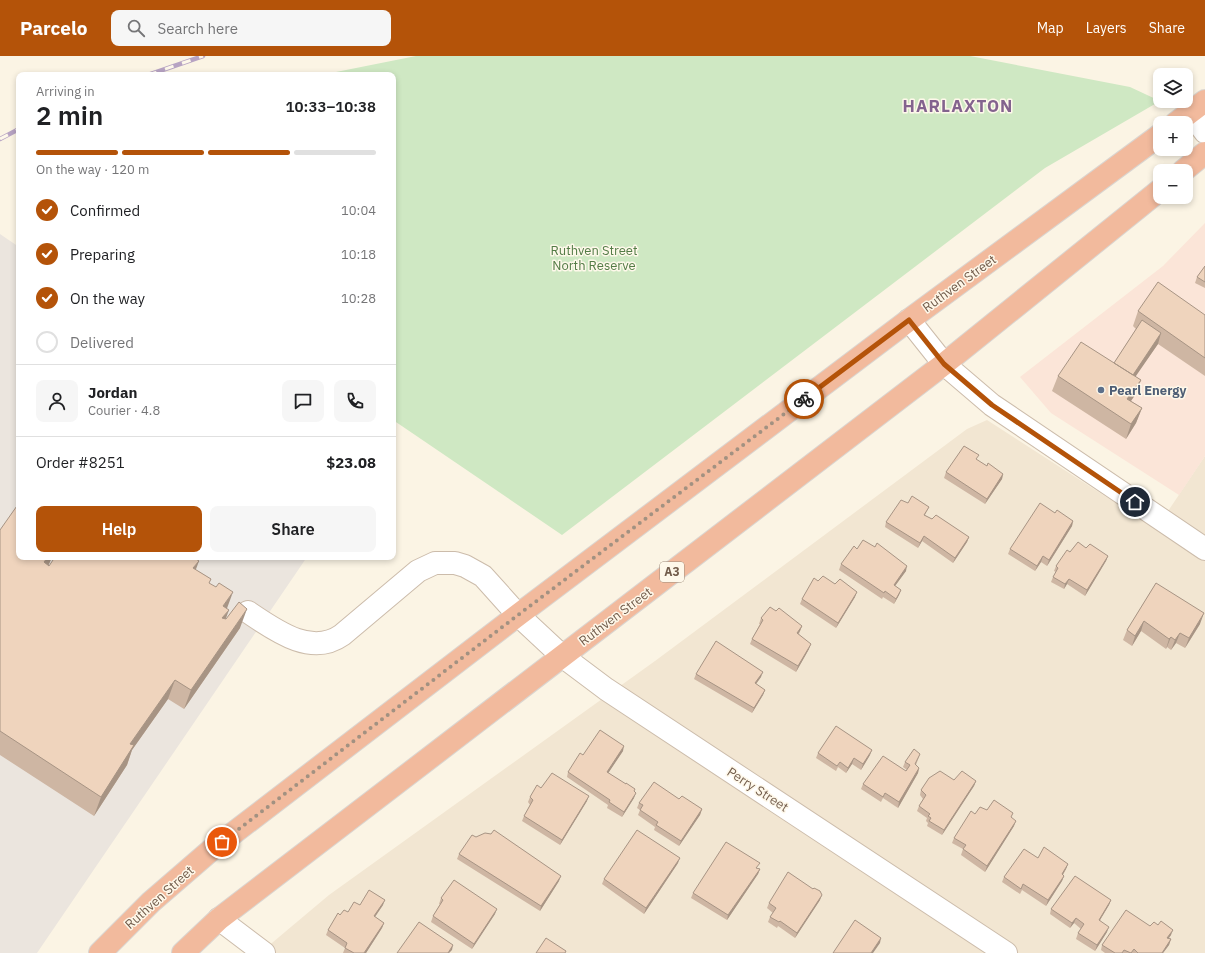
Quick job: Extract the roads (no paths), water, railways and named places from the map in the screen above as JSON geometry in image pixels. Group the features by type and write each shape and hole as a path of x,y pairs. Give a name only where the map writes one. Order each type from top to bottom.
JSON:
{"highway":[{"name":"Ruthven Street","path":"100,953 151,902 210,852 518,615 909,320 1153,139"},
{"path":"1192,164 1205,153"},
{"name":"Ruthven Street","path":"183,953 219,919 944,364 1153,196"}],"street":[{"path":"1190,112 1205,132"},
{"path":"909,320 944,364 992,405 1205,549"},
{"name":"Perry Street","path":"248,612 270,627 306,643 323,644 333,641 342,635 418,571 426,566 444,562 466,566 483,576 518,615 562,656 606,689 1006,953"},
{"path":"219,919 264,953"}],"railway":[{"path":"157,72 203,56"},
{"path":"0,139 16,131"}],"place":[{"name":"Pearl Energy","path":"1101,390"}],"district":[{"name":"HARLAXTON","path":"958,106"}],"park label":[{"name":"Ruthven Street North Reserve","path":"594,258"}]}
